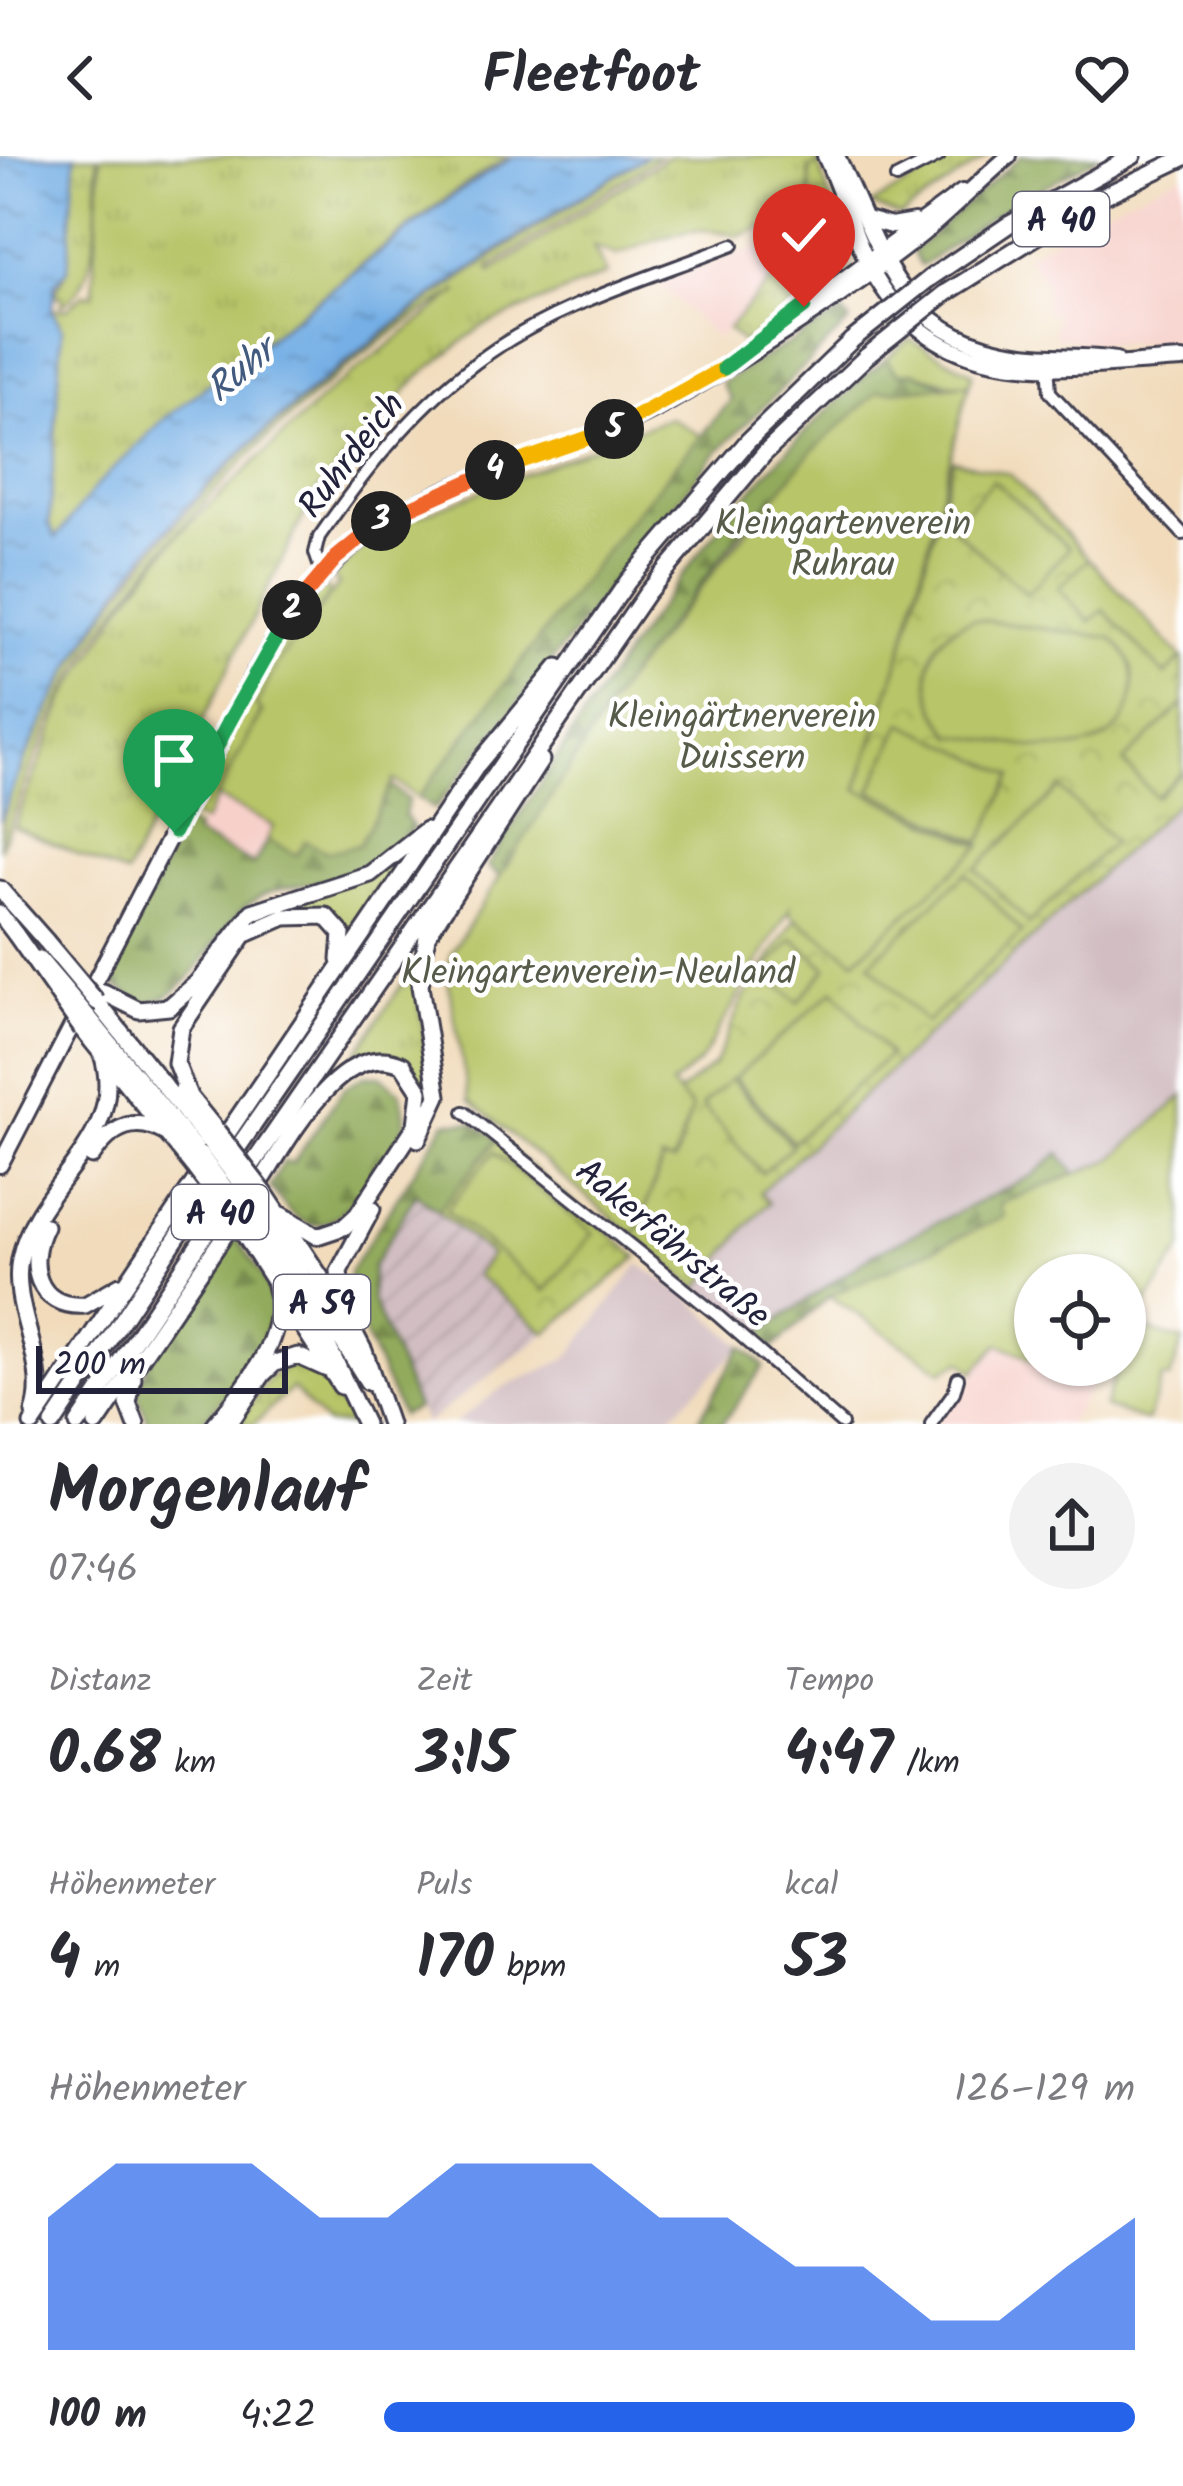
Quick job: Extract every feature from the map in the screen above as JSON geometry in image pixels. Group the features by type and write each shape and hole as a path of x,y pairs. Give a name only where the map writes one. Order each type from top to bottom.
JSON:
{"highway":[{"name":"A 40","path":"52,1424 581,644 682,514 852,340 929,278 1008,225 1133,156"},
{"name":"A 40","path":"78,1424 362,1000 542,742 709,517 796,421 946,293 1095,200 1183,158"},
{"path":"31,1424 448,806 500,734 581,644"},
{"path":"344,1311 338,1285 345,1254 430,1119 438,1096 420,986 427,937 541,761 542,742"},
{"path":"93,1010 169,1007 197,983 252,912 269,902 370,874 412,845 448,806"},
{"name":"A 59","path":"0,889 46,941 93,1010 205,1148 255,1203 319,1295 389,1424"},
{"path":"0,914 93,1010 110,1086 106,1114 31,1231 20,1260 38,1384 31,1424"},
{"path":"97,1424 255,1203 336,1078 353,1063 389,1058 414,1077 421,1108 416,1125 356,1215 344,1227 317,1235 255,1203 205,1148 176,1063 181,1028 244,935 269,920 297,915 326,916 337,925 342,957 313,1006"},
{"path":"215,1424 278,1324 277,1290 265,1261 255,1203 362,1000"},
{"name":"A 59","path":"93,1010 123,1034 205,1148"},
{"path":"123,1034 189,1096"},
{"path":"103,1054 169,1135"},
{"path":"131,1275 98,1301 68,1305 43,1289 35,1250 107,1135 139,1123 205,1148"},
{"name":"A 59","path":"255,1203 365,1424"},
{"path":"282,1215 344,1311 364,1351 381,1405"},
{"path":"265,1261 365,1424"},
{"path":"230,1424 263,1374 287,1357 307,1358 337,1380"},
{"path":"136,1424 128,1392 142,1359"}],"main road":[{"path":"322,573 398,511 467,479 610,431 746,354 877,262 1009,156"},
{"path":"833,161 866,218 877,262"},
{"path":"833,161 894,304 935,340 987,362 1182,362"},
{"path":"877,262 919,221 970,188"},
{"path":"866,218 891,226 919,221"},
{"name":"Ruhrdeich","path":"0,1165 254,674 322,573"}],"street":[{"path":"896,178 939,156"},
{"name":"Ruhrdeich","path":"322,573 315,553 320,537 399,431 441,390 490,352 542,322 734,245"},
{"path":"1048,363 1050,392 1183,534"},
{"name":"Aakerfährstraße","path":"464,1112 716,1313 842,1424"},
{"path":"931,1424 958,1378"},
{"path":"817,1422 826,1411"}],"shaded area":[{"path":"1183,174 1183,341 1074,344 1074,339 1054,337 1056,313 1046,312 1044,282 1026,255 1098,213"},
{"path":"807,229 810,237 717,339 659,283"},
{"path":"216,797 273,826 254,864 194,834"},
{"path":"1183,797 1183,1096 1111,1160 1001,1204 1004,1217 830,1296 773,1348 698,1289 723,1261 739,1229 769,1203 760,1193"},
{"path":"416,1194 492,1255 477,1276 546,1333 425,1424 371,1297 373,1266"},
{"path":"639,1264 687,1296 742,1346 662,1424 454,1424 503,1387 567,1359"},
{"path":"999,1344 1014,1353 1014,1386 1091,1386 1068,1424 936,1424"}],"green space":[{"path":"75,156 98,156 95,238 85,277 61,306 62,297 53,296 68,269"},
{"path":"101,156 509,156 452,193 162,421 97,485 56,538 49,531 62,330 52,310 67,309 83,294 93,294"},
{"path":"647,156 660,156 489,268 491,272 669,156 815,156 819,164 810,169 809,210 738,237 691,231 616,255 593,246 607,274 481,327 419,376 314,495 126,875 14,827 65,698 123,605 178,535 332,389 459,291 348,367 235,470 183,527 135,585 62,698 0,850 3,820 16,779 86,644 148,557 219,478 380,337"},
{"path":"956,156 988,156 901,216 871,205"},
{"path":"1021,156 1100,156 1005,208 921,266 913,252"},
{"path":"819,164 848,268 743,343 727,329 810,238 810,169"},
{"path":"843,312 850,321 715,454 435,809 418,798 628,521 731,400 721,383"},
{"path":"909,339 973,373 969,384 898,374 886,359"},
{"path":"886,359 898,374 914,372 947,386 878,392 743,529 625,681 500,877 487,866 667,596 769,470"},
{"path":"969,384 901,654 857,789 981,846 855,960 790,914 790,908 700,1062 671,1085 692,1109 673,1162 662,1160 638,1229 632,1234 469,1100 447,975 451,953 625,681 811,452 878,392"},
{"path":"670,417 701,436 628,521 418,798 394,780 359,845 327,852 305,841 297,855 267,840 273,826 216,797 262,712 256,706 279,660 339,584 333,577 363,547 402,522"},
{"path":"953,460 1010,474 1183,659 1183,797 760,1192 769,1203 698,1289 632,1234 638,1229 663,1159 674,1162 692,1109 678,1093 715,1064 742,1001 796,918 856,959 980,845 856,789 901,654"},
{"path":"993,480 1069,548 1027,594 951,526"},
{"path":"1089,559 1182,658 1165,675 1104,610 1090,622 1058,588"},
{"path":"322,584 331,594 309,619 204,822 188,816 257,678"},
{"path":"973,619 1112,638 1133,671 1132,696 1123,721 1106,738 1085,746 1031,747 953,735 934,704 929,670 941,639"},
{"path":"1183,704 1183,771 1156,797 1123,762"},
{"path":"902,723 1013,775 981,842 871,791"},
{"path":"391,786 408,800 404,815 414,829 377,857 335,878 273,891 255,900 192,975 163,998 144,1004 107,980 185,823 196,829 194,834 254,864 267,840 297,854 305,841 359,845"},
{"path":"1060,788 1113,842 1029,923 976,869"},
{"path":"411,852 351,939 335,912 308,910 272,916 238,936 247,922"},
{"path":"966,873 1022,932 926,1023 870,964"},
{"path":"793,939 827,968 798,1002 763,973"},
{"path":"413,967 431,1077 429,1103 418,1077 402,1061 381,1053 354,1057"},
{"path":"834,990 889,1055 793,1142 734,1078"},
{"path":"364,1076 381,1076 401,1093 405,1119 400,1134 352,1202 324,1223 305,1223 270,1187 284,1161 293,1163 344,1088"},
{"path":"731,1079 792,1146 762,1173 702,1105"},
{"path":"1183,1096 1183,1247 1146,1305 1146,1254 1014,1254 1014,1351 999,1344 974,1372 962,1361 942,1371 830,1296 1004,1217 1000,1204 1111,1160"},
{"path":"446,1122 472,1122 498,1139 438,1211 416,1194 373,1266 371,1297 417,1408 401,1415 353,1308 349,1272"},
{"path":"498,1139 638,1257 546,1333 476,1275 491,1255 438,1211"},
{"path":"494,1152 593,1233 545,1291 446,1210"},
{"path":"1060,1153 1075,1174 1001,1204 1004,1217 830,1296 773,1348 756,1336 873,1254 1033,1175"},
{"path":"235,1237 258,1268 269,1295 270,1319 264,1336 234,1385 199,1424 149,1424 136,1391 149,1363"},
{"path":"1146,1329 1183,1341 1170,1379 1162,1378 1147,1421 1104,1407 1111,1386 1146,1386"},
{"path":"742,1346 764,1366 722,1424 696,1424"},
{"path":"298,1361 320,1372 352,1424 326,1424 292,1388 254,1424 238,1424 269,1378"}],"water":[{"name":"Ruhr","path":"0,156 75,156 68,269 55,284 52,310 62,329 49,524 56,538 97,485 162,421 455,194 515,156 647,156 436,294 292,407 226,466 169,527 102,615 53,700 0,821"}],"route":[{"path":"174,832 272,640 322,573 355,541 434,493 610,431 665,405 746,354 804,307"}],"park label":[{"name":"Kleingartenverein Ruhrau","path":"843,542"},
{"name":"Kleingärtnerverein Duissern","path":"742,736"},
{"name":"Kleingartenverein-Neuland","path":"598,971"}]}
